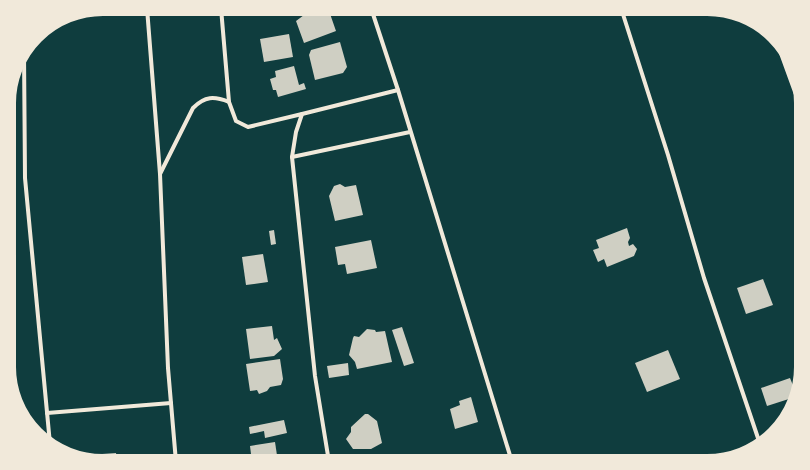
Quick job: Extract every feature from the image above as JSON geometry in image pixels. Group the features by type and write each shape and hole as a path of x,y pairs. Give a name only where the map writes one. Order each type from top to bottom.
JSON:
{"street":[{"path":"148,15 160,174 168,368 175,455"},
{"path":"222,15 229,102 236,121 248,127 398,90"},
{"path":"373,15 398,90 510,455"},
{"path":"623,15 668,155 704,278 758,439"},
{"path":"784,61 793,87"},
{"path":"24,65 25,178 49,436"},
{"path":"160,174 193,108 201,100 212,97 229,102"},
{"path":"302,114 296,132 292,157 315,376 328,455"},
{"path":"292,157 410,132"},
{"path":"47,413 171,403"}],"building":[{"path":"304,15 330,15 336,31 304,43 296,21"},
{"path":"289,34 293,57 264,62 260,39"},
{"path":"340,42 347,67 343,73 315,80 309,55 311,50"},
{"path":"294,66 299,85 304,83 306,89 278,97 276,90 273,90 270,79 276,77 275,71"},
{"path":"340,184 345,187 356,185 363,215 335,221 329,196 334,186"},
{"path":"627,228 630,238 628,242 629,246 633,244 637,249 634,256 607,267 604,259 598,262 593,250 599,248 596,240"},
{"path":"274,230 276,244 271,245 269,231"},
{"path":"371,240 377,268 347,274 345,264 338,265 335,247"},
{"path":"263,254 268,282 246,285 242,257"},
{"path":"763,279 773,305 746,314 737,288"},
{"path":"272,326 274,340 277,338 282,349 274,356 250,359 246,329"},
{"path":"402,327 414,363 404,366 392,330"},
{"path":"367,329 375,330 376,332 385,331 392,362 357,369 355,362 349,355 353,338 354,336 359,337"},
{"path":"668,350 680,379 647,392 635,363"},
{"path":"280,359 283,379 281,385 270,387 267,391 259,394 257,390 250,391 246,364"},
{"path":"348,363 349,375 329,378 327,366"},
{"path":"790,378 793,385 789,399 767,406 761,388"},
{"path":"471,397 478,422 455,429 450,409 460,405 459,401"},
{"path":"365,414 368,414 377,421 382,443 371,449 353,449 346,439 351,432 351,427"},
{"path":"284,420 287,433 265,438 264,431 250,434 249,427"},
{"path":"275,442 277,455 251,455 250,446"},
{"path":"116,453 116,455 103,455 96,454"}]}
